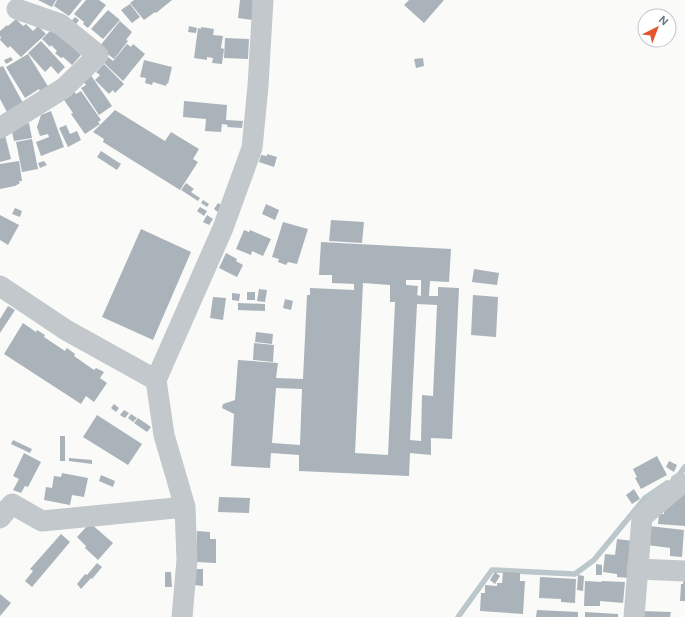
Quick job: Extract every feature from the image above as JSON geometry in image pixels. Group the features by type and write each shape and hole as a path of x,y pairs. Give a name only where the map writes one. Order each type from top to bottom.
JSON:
{"street":[{"path":"182,617 187,560 185,507 164,435 156,380 223,228 252,148 258,86 263,0"},
{"path":"0,128 64,88 98,55 60,24 17,9"},
{"path":"0,286 66,330 156,380"},
{"path":"634,617 642,517 681,484 685,484"},
{"path":"0,518 12,504 42,521 185,507"},
{"path":"637,569 685,571"}],"building":[{"path":"38,0 56,0 52,7"},
{"path":"57,0 82,0 69,16 54,6"},
{"path":"86,0 99,0 106,5 88,28 83,24 84,22 74,14"},
{"path":"134,0 172,0 156,13 155,12 144,20 130,3"},
{"path":"240,0 254,0 252,20 238,18"},
{"path":"409,0 444,0 424,23 404,5"},
{"path":"130,4 140,17 132,23 121,10"},
{"path":"108,10 120,20 103,39 91,29"},
{"path":"75,17 79,20 72,30 67,26"},
{"path":"16,19 23,26 26,24 33,31 38,26 46,34 21,57 10,46 8,48 0,40 0,31"},
{"path":"120,21 132,32 126,40 128,41 114,59 99,47"},
{"path":"189,26 197,28 196,33 188,32"},
{"path":"201,27 214,29 213,35 223,36 221,48 224,49 222,64 212,63 213,58 207,57 207,60 194,58 198,28 201,29"},
{"path":"50,31 62,36 81,55 72,65 63,57 61,58 55,53 57,51 51,45 50,47 42,39"},
{"path":"225,38 249,39 248,59 224,58"},
{"path":"41,41 65,67 58,74 51,66 45,72 28,53"},
{"path":"127,44 131,47 133,44 145,54 123,81 103,62 108,57 113,61"},
{"path":"28,54 49,88 41,93 39,89 25,98 6,67"},
{"path":"11,57 13,60 6,64 4,60"},
{"path":"423,58 424,66 416,68 414,59"},
{"path":"144,60 172,67 168,84 167,83 166,86 153,82 152,85 145,83 146,78 140,77"},
{"path":"104,64 124,84 115,93 113,90 109,94 95,80 100,75 96,72"},
{"path":"3,66 23,103 7,112 0,99 0,67"},
{"path":"90,74 112,106 99,115 81,88 86,85 82,80"},
{"path":"73,90 76,94 81,91 101,120 98,122 100,124 85,134 71,114 73,113 62,97"},
{"path":"184,101 227,105 226,120 243,121 242,128 227,127 228,125 222,124 221,132 205,131 206,119 183,117"},
{"path":"115,110 165,141 171,132 199,149 193,159 198,162 180,190 103,142 104,139 93,132"},
{"path":"51,111 64,147 41,156 36,142 49,137 48,134 40,136 37,127 41,115"},
{"path":"29,123 32,138 14,141 11,127"},
{"path":"66,125 70,134 77,131 81,140 68,147 59,128"},
{"path":"5,135 11,159 0,162 0,137"},
{"path":"32,139 38,169 22,172 16,142"},
{"path":"101,151 121,164 117,170 97,157"},
{"path":"267,154 277,157 274,167 259,162 261,155 267,156"},
{"path":"19,161 22,181 19,181 20,183 15,186 0,189 0,164"},
{"path":"44,161 47,165 40,168 38,163"},
{"path":"186,183 194,189 191,192 200,198 198,201 181,190"},
{"path":"203,200 209,204 207,207 201,203"},
{"path":"218,203 223,206 219,213 214,209"},
{"path":"266,204 279,210 275,220 262,214"},
{"path":"200,207 207,211 204,216 197,211"},
{"path":"15,208 22,211 20,217 12,214"},
{"path":"0,215 19,225 8,245 0,240"},
{"path":"207,215 213,219 209,225 203,222"},
{"path":"331,220 364,222 362,243 329,241"},
{"path":"283,222 308,229 297,264 288,262 286,265 278,262 279,259 272,257"},
{"path":"141,229 191,252 153,340 102,317"},
{"path":"244,230 249,232 250,230 271,239 263,256 252,251 251,255 236,249"},
{"path":"321,242 451,249 449,282 430,281 429,296 438,296 438,287 459,288 452,439 431,438 431,455 410,453 409,476 299,471 299,455 271,453 270,468 231,466 234,414 222,408 223,404 235,400 238,360 278,363 276,378 303,379 307,295 310,295 310,288 354,290 354,284 332,283 332,275 319,275","holes":["406,280 421,280 421,296 417,295 418,286 406,285","363,283 390,285 390,302 395,302 388,455 355,453","417,304 437,305 433,396 422,395 421,441 410,440","276,388 302,389 300,445 272,443"]},
{"path":"226,253 237,259 236,261 243,265 237,277 219,268"},
{"path":"474,269 499,273 497,285 472,282"},
{"path":"259,289 267,290 265,302 257,301"},
{"path":"247,292 255,292 255,300 247,300"},
{"path":"232,293 240,294 239,301 232,300"},
{"path":"473,295 498,297 496,337 471,335"},
{"path":"213,297 226,298 223,320 210,318"},
{"path":"285,299 293,301 291,310 283,308"},
{"path":"238,303 265,304 265,311 238,310"},
{"path":"8,306 15,310 0,333 0,319"},
{"path":"23,323 36,332 37,330 45,335 44,337 65,351 67,348 75,354 74,356 94,370 96,368 104,372 100,378 107,383 94,402 86,396 81,404 4,354"},
{"path":"256,332 273,334 272,344 255,342"},
{"path":"254,343 274,345 273,362 253,360"},
{"path":"114,404 119,408 116,412 111,408"},
{"path":"124,410 129,413 125,418 120,415"},
{"path":"131,414 137,418 133,422 128,418"},
{"path":"97,415 142,444 128,465 83,437"},
{"path":"138,418 151,427 147,432 134,423"},
{"path":"60,436 65,436 65,461 60,461"},
{"path":"13,440 32,449 30,453 11,444"},
{"path":"24,453 41,462 28,487 25,486 21,493 13,490 19,479 13,476"},
{"path":"657,456 667,475 641,489 635,478 637,477 633,469"},
{"path":"69,458 92,460 92,464 69,461"},
{"path":"669,461 677,465 674,472 666,467"},
{"path":"62,473 88,478 84,497 72,495 70,505 44,500 46,487 52,488 54,476 61,477"},
{"path":"101,475 115,481 113,487 99,481"},
{"path":"634,489 640,499 632,504 626,495"},
{"path":"685,491 685,526 658,524 659,514 664,514 664,503"},
{"path":"219,497 250,498 249,513 218,512"},
{"path":"90,523 113,543 98,560 85,548 86,546 77,537"},
{"path":"649,526 684,530 682,557 670,556 670,548 647,545"},
{"path":"197,531 210,532 210,539 216,539 216,563 196,562"},
{"path":"61,534 70,542 32,587 25,581 33,571 30,569"},
{"path":"617,539 633,541 629,578 617,577 617,574 603,572 605,554 615,555"},
{"path":"97,563 102,567 81,589 77,584"},
{"path":"596,564 602,565 602,575 596,575"},
{"path":"196,569 203,569 203,586 194,585"},
{"path":"165,572 171,572 172,587 165,587"},
{"path":"495,572 500,576 495,584 490,580"},
{"path":"503,572 520,573 520,581 525,581 523,614 480,611 481,593 485,593 485,585 497,586 497,583 502,583"},
{"path":"578,575 584,576 583,591 577,590"},
{"path":"684,576 685,601 680,601 681,584 683,584"},
{"path":"540,577 576,579 575,603 561,602 561,599 539,598"},
{"path":"585,581 625,582 623,603 600,601 600,606 584,606"},
{"path":"0,594 11,603 0,616"},
{"path":"537,610 578,612 578,617 536,617"},
{"path":"641,611 671,612 670,617 641,617"},
{"path":"585,612 618,614 618,617 585,617"}],"waterway":[{"path":"674,478 679,475 685,467"},
{"path":"458,617 492,570 575,574 594,560 645,498 667,483"}]}
